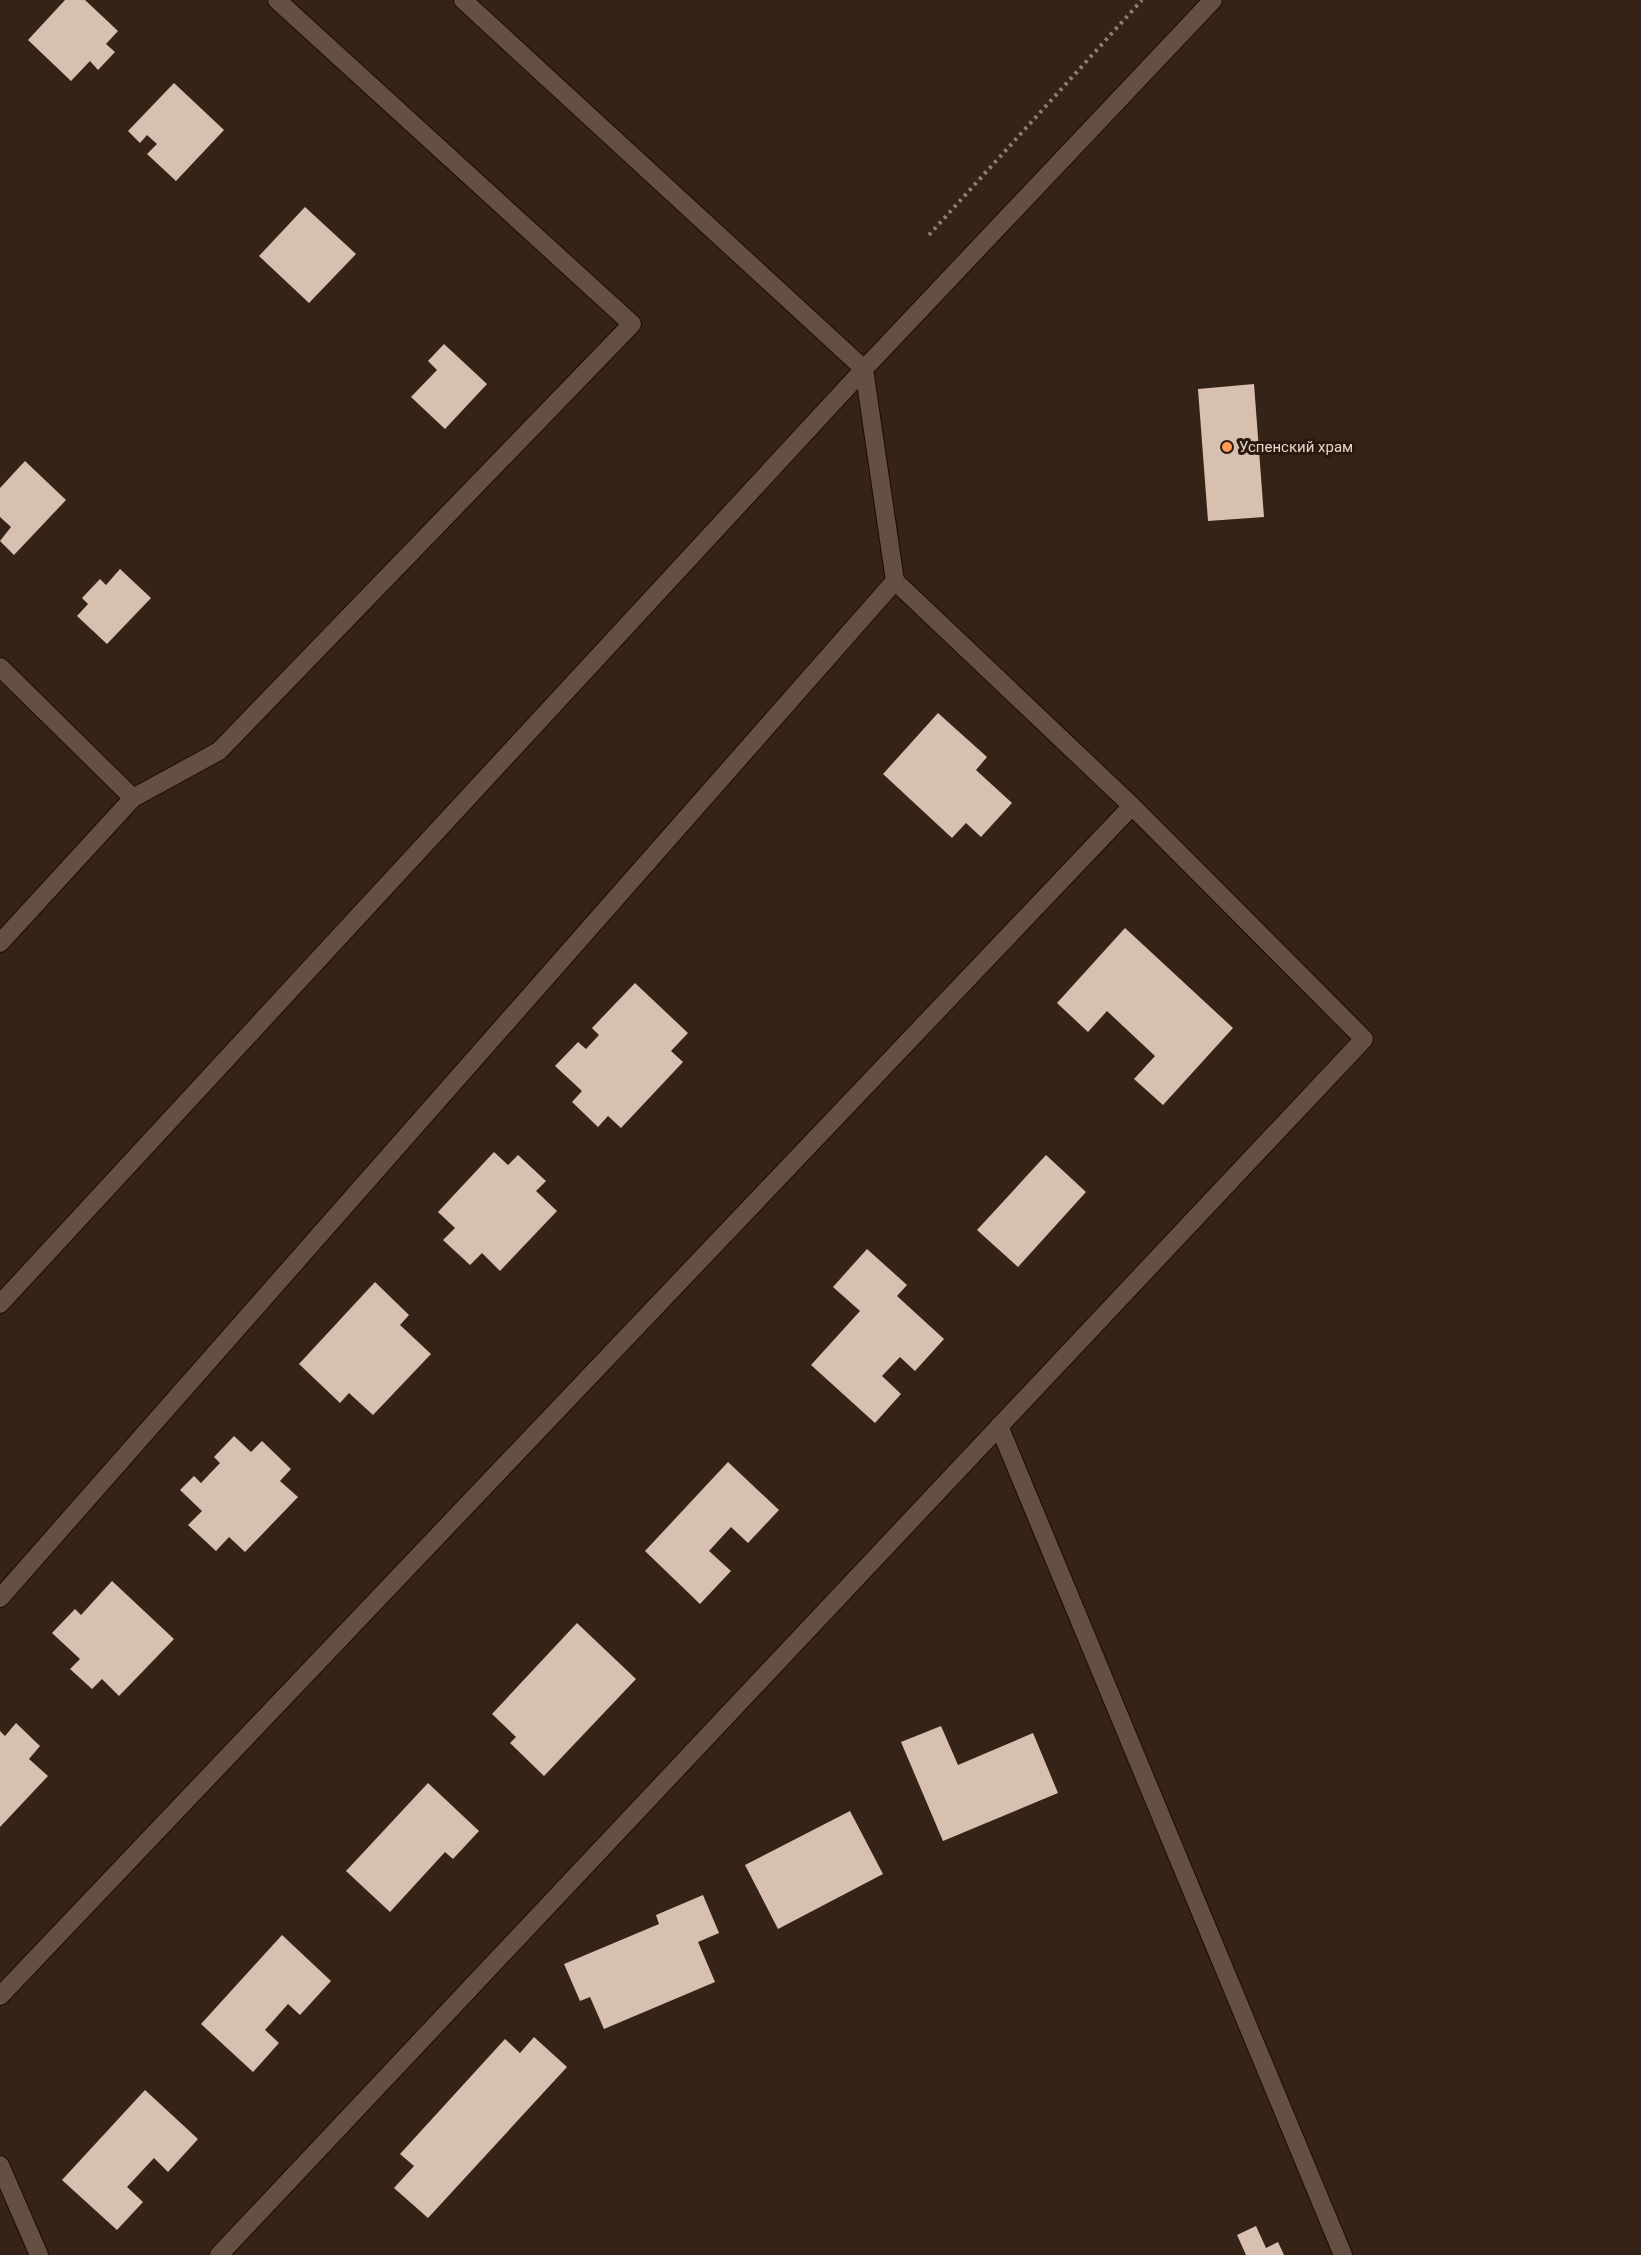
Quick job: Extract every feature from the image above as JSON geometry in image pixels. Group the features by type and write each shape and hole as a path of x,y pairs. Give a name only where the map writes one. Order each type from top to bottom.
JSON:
{"street":[{"path":"0,943 133,798 219,751 632,324 277,0"},
{"path":"219,2255 1364,1039 1132,806 895,581 864,369 463,0"},
{"path":"0,1304 864,369 1213,0"},
{"path":"0,1598 895,581"},
{"path":"0,667 133,798"},
{"path":"0,1996 1132,806"},
{"path":"999,1426 1343,2255"},
{"path":"0,2165 39,2255"}],"path":[{"path":"929,235 1142,0"}],"building":[{"path":"65,0 85,0 118,31 106,44 115,52 98,70 90,61 71,81 28,40"},
{"path":"174,83 224,130 176,181 147,154 157,144 147,135 140,143 128,131"},
{"path":"305,207 356,254 309,303 259,256"},
{"path":"444,344 487,384 445,429 411,397 437,370 428,361"},
{"name":"Успенский храм","path":"1254,384 1264,517 1208,521 1198,389"},
{"path":"25,461 66,500 14,555 0,541 11,527 0,517 0,488"},
{"path":"120,569 151,598 107,644 77,616 88,604 82,598 100,579 106,585"},
{"path":"938,713 987,757 976,770 1012,803 981,837 966,823 952,838 883,774"},
{"path":"1125,928 1233,1028 1163,1105 1134,1079 1155,1056 1107,1011 1088,1032 1057,1003"},
{"path":"635,983 688,1033 671,1051 683,1062 621,1128 608,1116 598,1127 572,1102 582,1091 555,1066 578,1042 586,1049 599,1035 592,1028"},
{"path":"494,1152 508,1165 518,1155 546,1181 536,1191 557,1211 500,1271 482,1253 470,1265 443,1240 455,1228 438,1212"},
{"path":"1046,1155 1086,1192 1018,1267 977,1230"},
{"path":"867,1249 907,1285 897,1296 944,1339 915,1371 900,1357 882,1376 901,1394 875,1423 811,1365 860,1311 833,1287"},
{"path":"375,1282 409,1315 400,1325 431,1354 373,1415 349,1393 340,1403 299,1364"},
{"path":"234,1436 251,1452 262,1441 291,1469 280,1481 298,1497 245,1552 229,1537 216,1551 188,1525 202,1511 180,1490 194,1476 201,1483 220,1463 214,1457"},
{"path":"728,1462 779,1510 748,1543 731,1527 709,1551 731,1571 700,1604 645,1551"},
{"path":"112,1581 174,1639 119,1696 102,1679 92,1689 70,1669 80,1659 52,1633 75,1609 81,1615"},
{"path":"577,1623 636,1679 544,1776 510,1743 516,1737 492,1714"},
{"path":"16,1723 40,1746 29,1759 48,1776 0,1827 0,1731 5,1736"},
{"path":"941,1726 958,1765 1033,1733 1058,1793 943,1841 901,1742"},
{"path":"428,1783 479,1831 453,1859 445,1852 390,1912 346,1871"},
{"path":"850,1811 883,1874 778,1929 745,1865"},
{"path":"703,1895 719,1933 698,1942 715,1982 604,2029 590,1997 580,2001 564,1964 659,1924 656,1915"},
{"path":"282,1935 331,1981 300,2015 288,2004 265,2030 279,2043 253,2072 201,2024"},
{"path":"534,2037 567,2067 428,2218 394,2188 414,2166 400,2154 505,2039 520,2053"},
{"path":"145,2090 198,2139 168,2172 154,2158 127,2187 143,2202 117,2230 62,2180"},
{"path":"1256,2226 1266,2248 1278,2242 1284,2255 1246,2255 1237,2235"}],"place":[{"name":"Успенский храм","path":"1227,447"}]}
